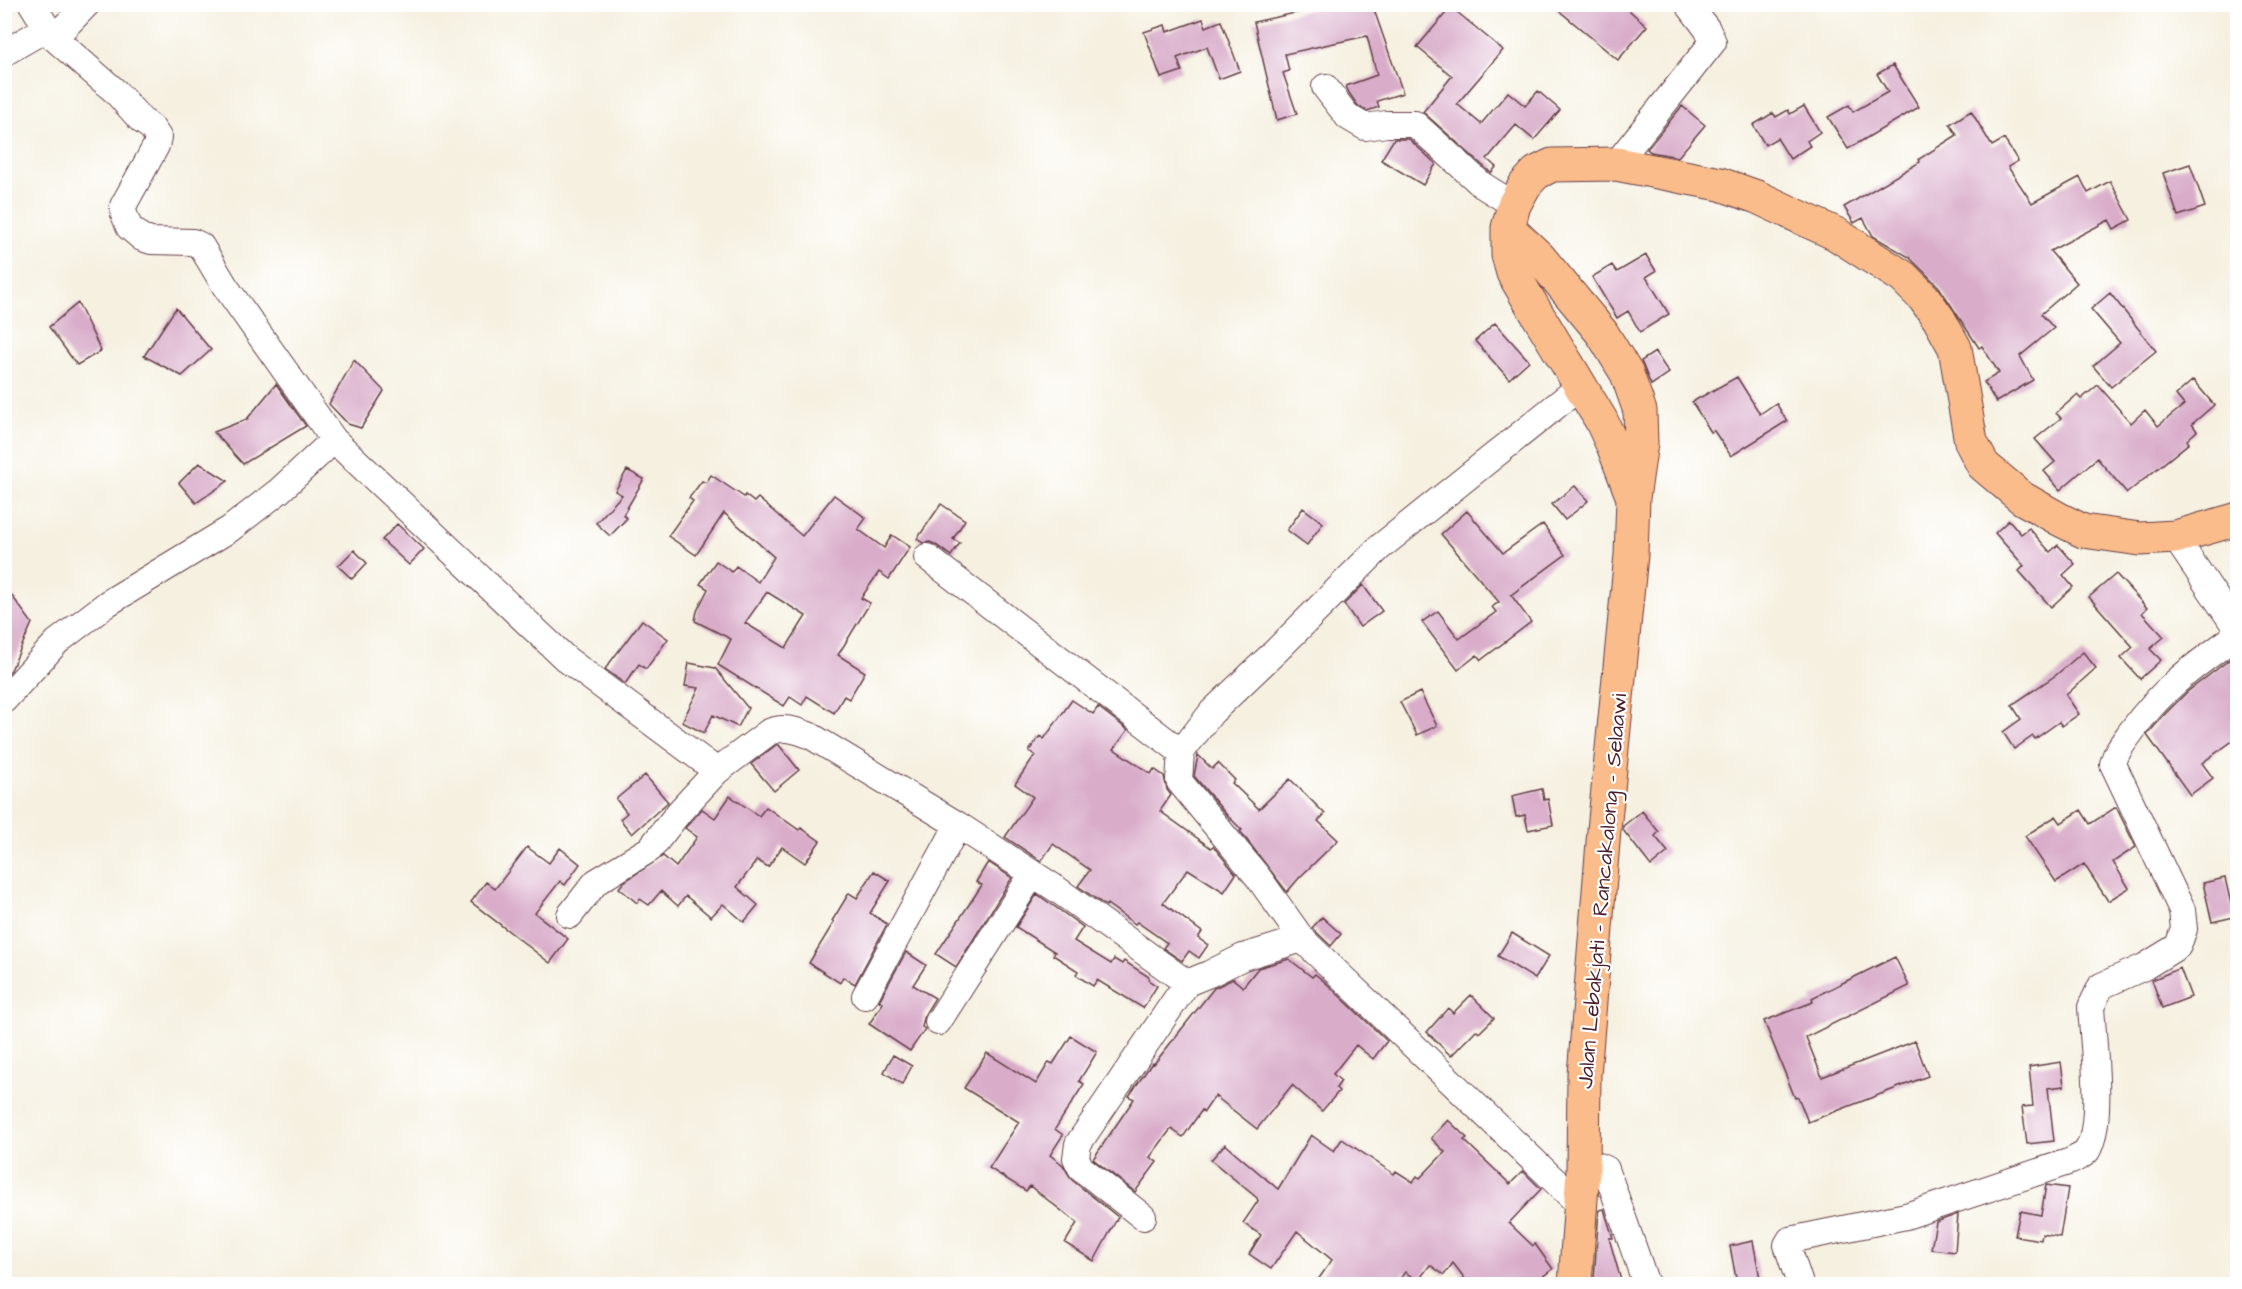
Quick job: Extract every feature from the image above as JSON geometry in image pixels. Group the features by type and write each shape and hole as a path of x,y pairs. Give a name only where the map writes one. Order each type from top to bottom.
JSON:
{"main road":[{"path":"1511,216 1525,185 1536,173 1552,165 1616,164 1720,184 1757,197 1836,234 1903,277 1924,298 1955,348 1971,442 1983,465 2022,498 2083,531 2140,539 2175,537 2238,519"},
{"name":"Jalan Lebakjati - Rancakalong - Selaawi","path":"1511,216 1508,255 1513,273 1582,386 1614,448 1633,498"},
{"name":"Jalan Lebakjati - Rancakalong - Selaawi","path":"1511,216 1539,257 1602,333 1627,374 1640,411 1641,443 1633,498 1631,555 1604,830 1584,1075 1583,1170 1575,1284"}],"street":[{"path":"32,4 50,33 116,92 158,137 151,157 123,206 123,214 129,227 142,238 151,241 193,242 201,246 225,286 334,440 566,658 717,771"},
{"path":"4,53 50,33 87,4"},
{"path":"1616,164 1713,42 1707,29 1688,4"},
{"path":"1325,87 1348,117 1365,127 1415,124 1482,185 1511,216"},
{"path":"1580,1205 1302,939 1258,877 1179,781 1181,752 1212,712 1379,548 1582,386"},
{"path":"4,700 57,642 108,603 230,529 279,491 334,440"},
{"path":"1800,1284 1787,1245 1790,1240 1906,1216 2071,1161 2085,1154 2092,1141 2096,1100 2091,1007 2093,1001 2102,986 2144,967 2178,946 2184,929 2182,910 2113,764 2115,754 2149,706 2178,679 2233,638 2235,626 2175,537"},
{"path":"927,557 1181,752"},
{"path":"570,915 596,882 650,849 680,811 717,771 769,732 777,729 793,729 811,736 958,825 1058,890 1187,983"},
{"path":"865,996 958,825"},
{"path":"938,1022 1032,875"},
{"path":"1143,1217 1081,1168 1076,1158 1078,1144 1187,983 1243,957 1302,939"},
{"path":"1583,1170 1599,1166 1606,1169 1646,1284"}],"building":[{"path":"1337,4 1372,4 1403,93 1377,101 1379,107 1367,111 1358,106 1346,86 1377,75 1367,36 1325,45 1285,54 1289,71 1283,73 1297,114 1277,120 1254,22"},
{"path":"1551,4 1622,4 1647,26 1618,60"},
{"path":"1451,7 1503,50 1457,104 1481,124 1508,92 1525,106 1538,91 1560,110 1534,140 1516,125 1487,159 1496,167 1491,173 1423,112 1452,76 1417,47"},
{"path":"1203,19 1206,27 1221,21 1240,71 1219,79 1207,47 1177,58 1182,71 1161,78 1144,32 1165,25 1167,32"},
{"path":"1893,65 1919,107 1848,149 1828,117 1849,105 1853,112 1888,92 1877,74"},
{"path":"1682,106 1705,125 1678,157 1651,152 1647,149"},
{"path":"1804,106 1820,132 1807,141 1810,146 1790,159 1777,138 1765,145 1753,125 1773,113 1776,117 1788,110 1790,114"},
{"path":"1971,111 1992,146 2004,139 2018,161 2008,167 2032,203 2080,177 2088,193 2110,181 2131,220 2114,229 2109,220 2050,251 2077,283 2041,314 2054,328 2020,356 2033,380 1996,402 1984,382 1999,373 1982,346 1979,348 1939,287 1909,257 1873,236 1863,218 1854,223 1844,207 1920,162 1919,159 1957,135 1950,124"},
{"path":"1394,139 1409,139 1436,164 1423,185 1381,160"},
{"path":"2190,164 2205,207 2178,216 2163,173"},
{"path":"1646,255 1656,271 1646,277 1669,314 1640,332 1628,311 1617,318 1592,277 1612,265 1617,272"},
{"path":"2110,293 2156,351 2111,387 2093,366 2120,343 2091,309"},
{"path":"78,303 101,351 77,365 49,327"},
{"path":"176,308 211,350 182,376 144,356"},
{"path":"1495,323 1529,361 1509,379 1475,341"},
{"path":"1655,352 1669,373 1651,385 1641,361"},
{"path":"354,360 384,391 361,428 348,424 329,404"},
{"path":"1737,377 1760,414 1776,403 1787,421 1731,456 1714,431 1711,432 1692,402"},
{"path":"2193,380 2214,405 2192,424 2197,431 2187,440 2189,443 2127,493 2097,458 2060,490 2044,471 2055,462 2035,439 2061,418 2056,413 2077,395 2081,399 2098,385 2131,423 2145,410 2158,426 2184,405 2176,395"},
{"path":"276,384 306,426 243,464 214,432 247,419"},
{"path":"199,463 228,481 196,503 179,483"},
{"path":"627,470 644,479 623,515 627,518 610,536 596,523 622,495 615,491"},
{"path":"711,475 754,502 758,498 802,536 834,495 866,518 858,529 884,548 892,535 910,547 889,579 879,572 861,598 870,603 838,655 865,672 849,699 844,696 834,713 807,696 802,705 790,697 784,706 718,665 731,639 695,621 697,611 708,589 700,584 716,561 732,572 736,566 758,582 774,557 724,513 696,555 668,536 693,501 689,498 702,481 706,483","holes":["767,592 806,616 786,648 745,623"]},
{"path":"1575,486 1588,501 1565,520 1552,504"},
{"path":"941,504 965,520 953,539 960,543 951,556 930,542 923,543 917,539"},
{"path":"1303,508 1323,523 1307,545 1287,530"},
{"path":"1467,511 1503,553 1543,524 1565,555 1511,595 1531,622 1481,660 1477,655 1458,670 1422,622 1438,611 1459,639 1496,612 1492,607 1499,602 1441,534"},
{"path":"2009,520 2021,534 2029,528 2050,552 2058,545 2075,564 2063,575 2073,587 2051,607 2019,571 2024,566 1995,533"},
{"path":"397,524 424,549 409,565 382,540"},
{"path":"354,550 367,563 352,579 338,566"},
{"path":"2116,574 2147,608 2142,613 2164,637 2150,649 2161,660 2140,679 2121,658 2133,647 2089,597"},
{"path":"4,585 32,623 11,670 4,677"},
{"path":"1363,585 1382,611 1360,627 1344,604"},
{"path":"642,620 668,639 646,669 639,664 625,684 605,669"},
{"path":"2083,652 2096,668 2066,695 2079,714 2062,726 2059,722 2035,739 2033,736 2014,749 2003,732 2021,719 2012,705 2056,675"},
{"path":"2238,653 2238,737 2202,763 2213,778 2190,795 2147,735 2187,692"},
{"path":"689,663 715,668 748,708 738,727 713,715 704,733 682,722 699,688 685,686"},
{"path":"1420,692 1437,726 1417,735 1400,702"},
{"path":"1072,700 1093,714 1098,707 1128,730 1114,749 1151,774 1154,769 1164,776 1167,790 1171,795 1160,811 1211,848 1213,846 1236,874 1224,892 1188,869 1163,903 1202,932 1198,938 1208,945 1199,958 1189,951 1182,961 1163,948 1167,943 1078,886 1090,870 1053,844 1041,861 1005,837 1033,797 1015,784 1035,755 1029,751 1040,736 1044,739"},
{"path":"779,745 799,770 774,791 751,764"},
{"path":"1198,755 1212,769 1218,763 1235,780 1232,783 1259,809 1290,779 1325,814 1318,821 1338,840 1287,892 1240,831 1242,830 1194,776"},
{"path":"645,775 668,802 632,834 620,819 627,813 616,799"},
{"path":"1542,789 1544,800 1548,799 1553,825 1528,830 1525,815 1516,817 1512,796"},
{"path":"730,796 759,816 766,807 799,830 801,828 820,841 805,863 782,847 768,867 757,860 737,887 758,905 744,922 723,904 711,917 686,896 678,906 661,891 649,905 640,899 637,903 619,888 624,882 663,856 676,867 697,837 685,828 702,809 715,818"},
{"path":"2116,807 2136,847 2113,862 2129,888 2108,901 2084,864 2056,882 2025,836 2056,816 2061,823 2081,810 2090,824"},
{"path":"1642,811 1659,832 1655,836 1668,852 1651,866 1623,830 1623,826"},
{"path":"527,847 549,863 560,848 580,864 565,885 560,881 535,913 568,939 550,963 471,902 486,882 495,889"},
{"path":"988,862 1012,878 956,967 936,954 982,885 976,882"},
{"path":"874,871 890,881 870,913 887,924 855,984 843,977 840,983 809,963 849,893 857,898"},
{"path":"2225,878 2234,917 2212,922 2203,883"},
{"path":"1037,894 1083,927 1074,941 1111,964 1114,959 1122,964 1124,961 1149,977 1148,980 1157,986 1143,1008 1097,980 1093,986 1076,975 1078,971 1053,955 1055,952 1016,927"},
{"path":"1322,917 1341,934 1331,946 1312,928"},
{"path":"1512,933 1549,956 1535,979 1498,956"},
{"path":"906,952 926,965 913,985 935,998 925,1014 922,1027 925,1029 910,1051 869,1024 883,1003 879,1001"},
{"path":"1895,957 1909,986 1806,1037 1822,1077 1915,1041 1928,1076 1808,1122 1798,1097 1795,1098 1764,1021 1813,1002 1812,998"},
{"path":"1289,959 1312,977 1315,974 1326,983 1387,1041 1373,1059 1356,1045 1333,1074 1341,1081 1336,1088 1339,1091 1322,1111 1292,1085 1257,1129 1215,1096 1183,1137 1171,1129 1150,1157 1157,1162 1135,1192 1093,1159 1134,1099 1129,1096 1152,1063 1154,1064 1214,988 1233,979 1243,987 1258,968"},
{"path":"2180,968 2191,997 2162,1008 2152,980"},
{"path":"1471,995 1494,1018 1479,1033 1476,1030 1451,1056 1427,1032 1448,1008 1453,1013"},
{"path":"1071,1036 1097,1052 1079,1081 1084,1084 1055,1129 1063,1135 1050,1155 1063,1165 1072,1180 1118,1217 1094,1261 1065,1243 1077,1223 1030,1186 1026,1191 989,1168 1019,1122 964,1088 987,1053 1036,1084 1049,1062 1053,1064"},
{"path":"893,1055 912,1066 902,1084 884,1072"},
{"path":"2061,1062 2064,1086 2048,1088 2054,1141 2027,1144 2022,1107 2033,1106 2029,1067"},
{"path":"1448,1120 1467,1138 1464,1140 1510,1184 1523,1171 1541,1189 1509,1223 1533,1246 1535,1244 1553,1269 1532,1284 1469,1284 1453,1263 1444,1275 1430,1265 1418,1281 1405,1272 1396,1284 1315,1284 1332,1260 1297,1231 1271,1269 1249,1254 1261,1235 1243,1223 1258,1201 1257,1198 1211,1160 1225,1144 1278,1189 1311,1135 1334,1151 1342,1139 1394,1174 1396,1171 1413,1182 1417,1176 1420,1178 1445,1152 1431,1138"},
{"path":"2046,1185 2068,1188 2060,1237 2042,1234 2041,1240 2015,1236 2020,1211 2041,1215"},
{"path":"1604,1209 1613,1238 1609,1238 1622,1284 1595,1284 1594,1280 1599,1210"},
{"path":"1958,1214 1955,1252 1931,1249 1936,1222"},
{"path":"1753,1241 1761,1284 1737,1284 1730,1246"}]}
